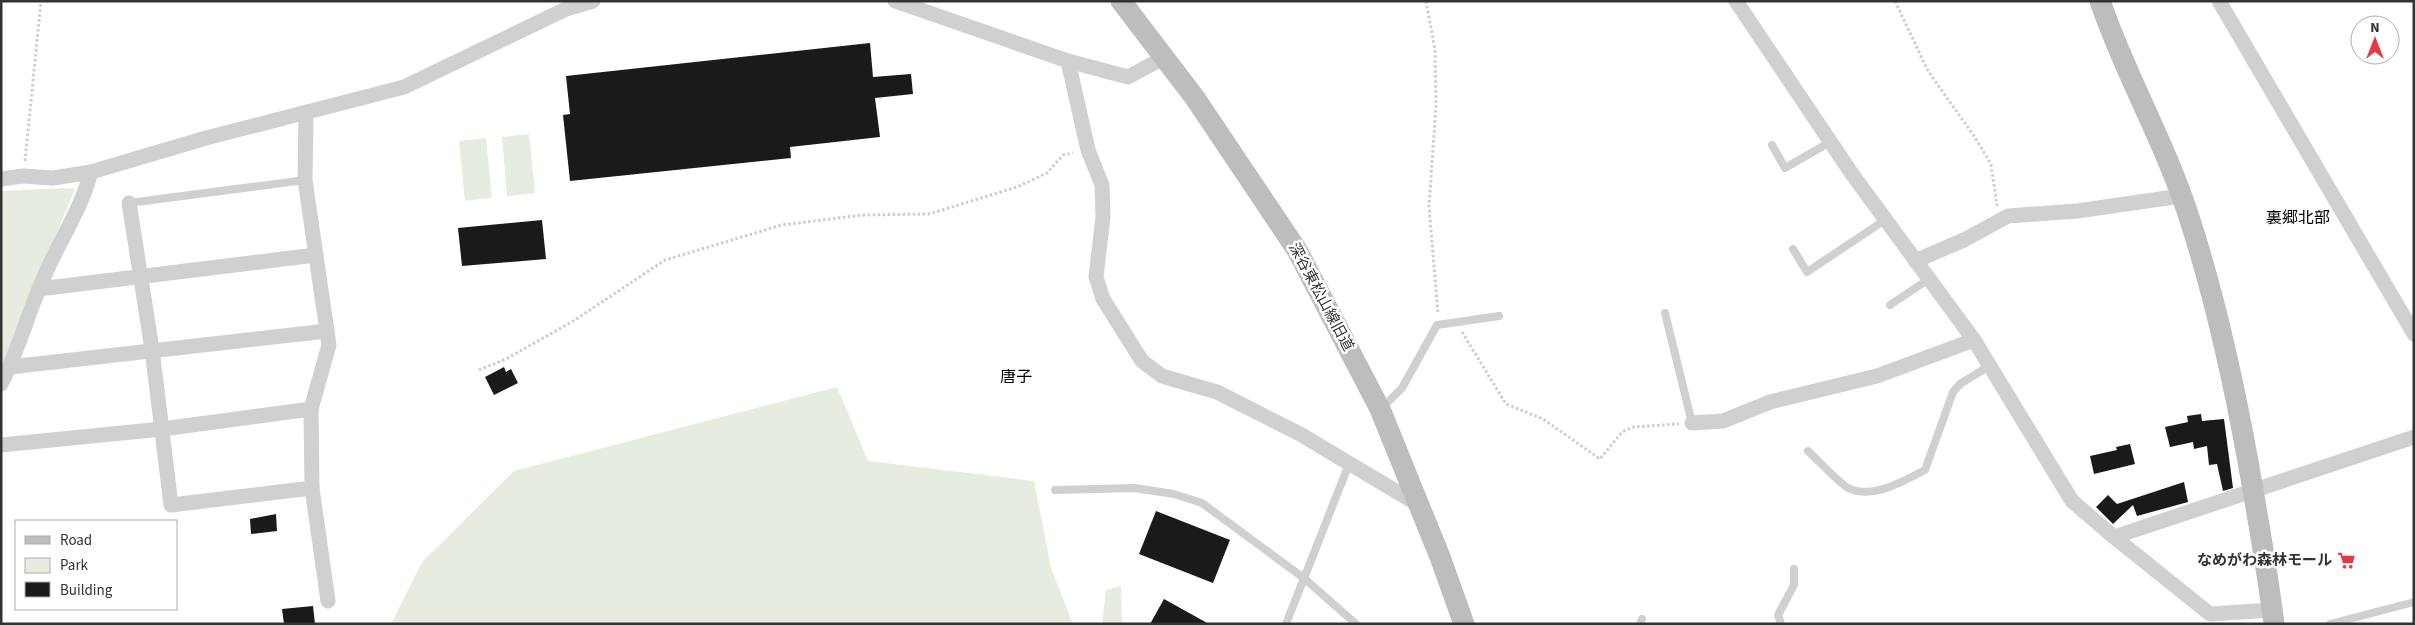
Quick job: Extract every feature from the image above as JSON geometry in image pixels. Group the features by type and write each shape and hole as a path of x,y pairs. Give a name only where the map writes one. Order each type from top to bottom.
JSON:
{"street":[{"path":"1,179 23,176 53,178 90,172 404,87 566,9 594,1"},
{"path":"895,1 1068,61 1128,77 1165,57"},
{"name":"深谷東松山線旧道","path":"1121,1 1165,57 1298,250 1380,409 1464,624"},
{"path":"1736,1 1830,142 1974,340 2072,501 2210,614 2273,617 2253,489 2230,367 2213,299 2181,196 2166,155 2100,1"},
{"path":"2219,1 2414,334"},
{"path":"1068,61 1088,150 1102,185 1102,217 1096,277 1102,299 1142,360 1162,376 1217,392 1300,434 1419,505"},
{"path":"306,112 305,180 329,345 311,409 312,488 328,602"},
{"path":"1,384 10,367 39,289 85,194 90,172"},
{"path":"1915,261 1964,240 1999,219 2008,216 2076,211 2181,196"},
{"path":"129,203 152,349 171,506 312,488"},
{"path":"39,289 316,255"},
{"path":"10,367 152,349 327,331"},
{"path":"1692,423 1723,421 1770,402 1878,376 1974,340"},
{"path":"1,445 162,429 311,409"},
{"path":"2114,537 2253,489 2414,437"}],"lane":[{"path":"1772,145 1785,168 1830,142"},
{"path":"129,203 305,180"},
{"path":"1793,249 1807,272 1885,220"},
{"path":"1890,305 1929,279"},
{"path":"1665,313 1692,423"},
{"path":"1380,409 1402,388 1437,325 1499,316"},
{"path":"1808,451 1848,488 1869,492 1895,485 1925,470 1953,392 1960,384 1989,366"},
{"path":"1286,624 1349,464"},
{"path":"1055,490 1134,488 1174,494 1202,504 1305,579 1356,624"},
{"path":"1781,624 1778,615 1794,585 1794,569"},
{"path":"2330,624 2414,602"}],"path":[{"path":"23,176 41,1"},
{"path":"1426,1 1435,50 1436,106 1429,206 1438,305 1437,325"},
{"path":"1896,1 1928,71 1974,136 1991,164 1999,219"},
{"path":"479,370 506,359 575,320 664,260 782,225 853,216 929,214 1018,187 1047,173 1063,155 1088,150"},
{"path":"1456,323 1506,404 1543,419 1600,459 1622,432 1633,427 1692,423"}],"green space":[{"path":"529,134 535,193 507,196 502,137"},
{"path":"486,138 492,198 465,201 459,141"},
{"path":"75,189 1,367 1,191"},
{"path":"837,387 868,461 1034,481 1051,568 1073,624 391,624 422,562 514,471"},
{"path":"1121,586 1122,624 1102,624 1106,590"}],"building":[{"path":"870,43 873,77 911,74 913,94 875,98 880,137 790,147 791,158 570,181 563,115 570,114 566,76"},
{"path":"542,220 546,259 462,266 458,228"},
{"path":"504,367 506,372 511,369 518,383 494,395 485,377"},
{"path":"2201,414 2202,421 2224,419 2233,488 2223,491 2217,464 2209,465 2207,446 2194,449 2193,442 2170,447 2165,427 2188,422 2187,416"},
{"path":"2130,444 2135,464 2094,474 2090,456 2117,450 2116,447"},
{"path":"2184,482 2188,502 2137,516 2133,505 2113,524 2096,507 2108,495 2117,504"},
{"path":"1156,511 1230,540 1213,583 1139,554"},
{"path":"276,514 277,531 251,534 250,519"},
{"path":"1164,599 1209,624 1150,624"},
{"path":"313,606 315,624 284,624 282,609"}],"place":[{"name":"なめがわ森林モール","path":"2346,560"}],"district":[{"name":"裏郷北部","path":"2298,218"},
{"name":"唐子","path":"1016,377"}]}
